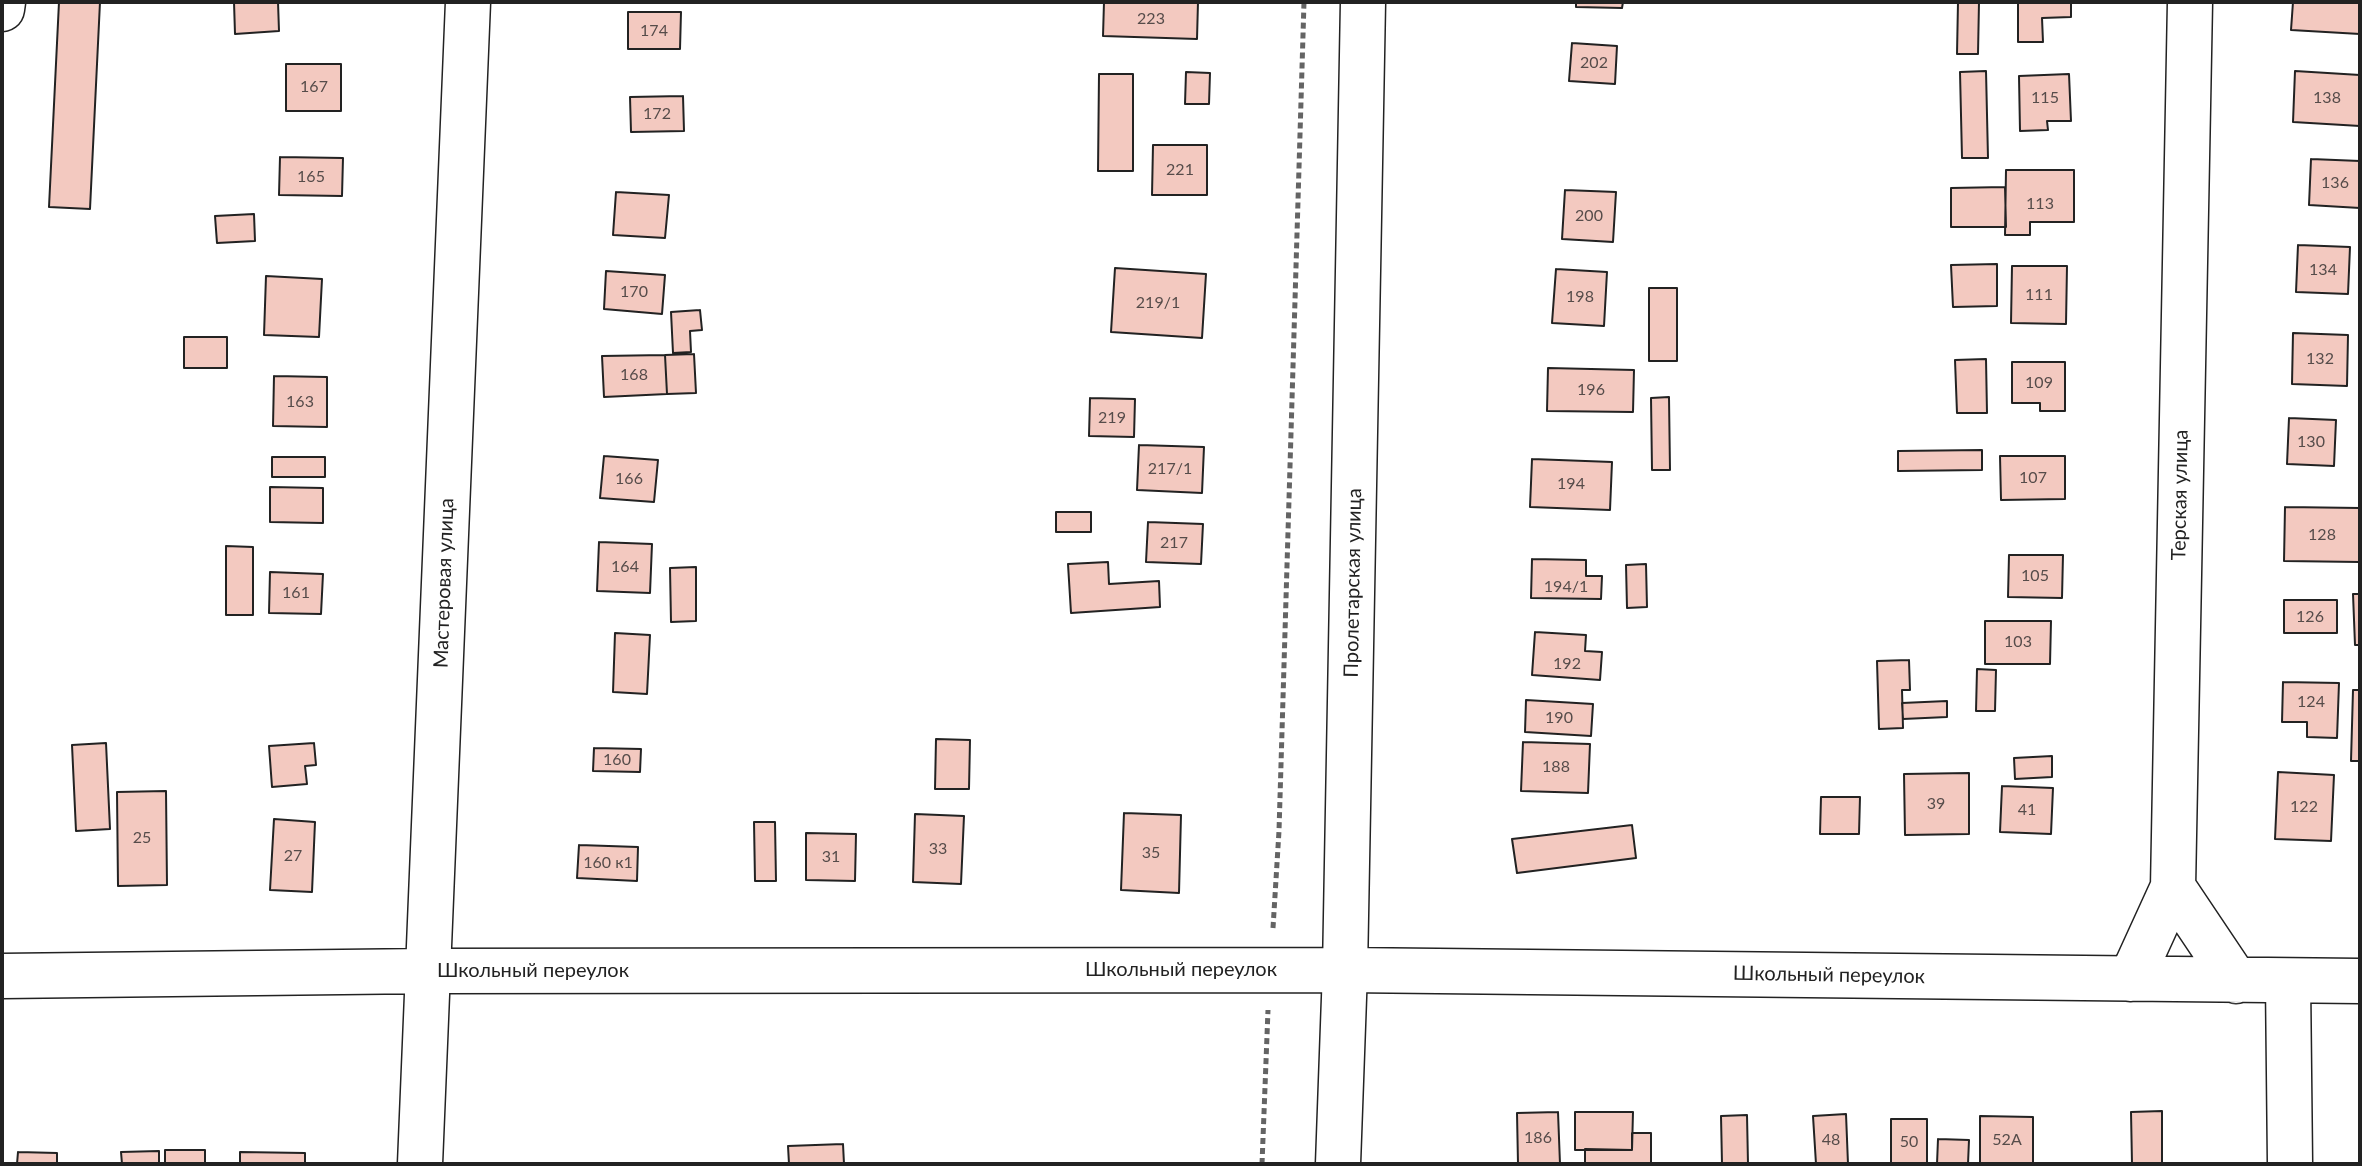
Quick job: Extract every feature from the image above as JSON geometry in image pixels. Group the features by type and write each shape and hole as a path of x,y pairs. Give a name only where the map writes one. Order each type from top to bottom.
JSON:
{"street":[{"path":"2,9 3,2"},
{"name":"Мастеровая улица","path":"420,1164 468,2"},
{"name":"Пролетарская улица","path":"1338,1164 1345,970 1363,2"},
{"name":"Терская улица","path":"2131,979 2173,887 2190,2"},
{"path":"2173,887 2236,981"},
{"name":"Школьный переулок","path":"2,976 427,971 1345,970 2360,981"},
{"path":"2288,981 2290,1164"}],"path":[{"path":"1262,1164 1279,815 1304,2"}],"building":[{"path":"59,2 100,2 90,209 49,207"},
{"path":"234,2 278,2 279,31 235,34"},
{"path":"1104,2 1198,2 1197,39 1103,36"},
{"path":"1576,2 1623,2 1622,8 1576,7"},
{"path":"1958,2 1979,2 1978,54 1957,54"},
{"path":"2018,2 2071,2 2071,17 2042,18 2043,42 2018,42"},
{"path":"2293,2 2360,2 2360,34 2291,30"},
{"path":"628,12 681,12 680,49 628,49"},
{"path":"1572,43 1617,46 1615,84 1569,81"},
{"path":"286,64 341,64 341,111 286,111"},
{"path":"1986,71 1988,158 1962,158 1960,72"},
{"path":"2295,71 2360,75 2360,126 2293,122"},
{"path":"1186,72 1210,73 1209,104 1185,104"},
{"path":"1099,74 1133,74 1133,171 1098,171"},
{"path":"2069,74 2071,121 2047,121 2048,130 2020,131 2019,76"},
{"path":"683,96 684,131 631,132 630,97"},
{"path":"1153,145 1207,145 1207,195 1152,195"},
{"path":"280,157 343,158 342,196 279,195"},
{"path":"2311,159 2360,161 2360,208 2309,205"},
{"path":"2006,170 2074,170 2074,222 2030,222 2030,235 2005,235"},
{"path":"2005,187 2006,227 1951,227 1951,188"},
{"path":"1565,190 1616,192 1613,242 1562,239"},
{"path":"616,192 669,195 665,238 613,235"},
{"path":"254,214 255,241 217,243 215,216"},
{"path":"2298,245 2350,247 2348,294 2296,292"},
{"path":"1997,264 1997,306 1953,307 1951,265"},
{"path":"2012,266 2067,266 2066,324 2011,323"},
{"path":"1115,268 1206,274 1202,338 1111,332"},
{"path":"1556,269 1607,272 1604,326 1552,323"},
{"path":"606,271 665,275 662,314 604,309"},
{"path":"266,276 322,279 319,337 264,335"},
{"path":"1649,288 1677,288 1677,361 1649,361"},
{"path":"700,310 702,330 690,331 691,352 673,353 671,312"},
{"path":"2293,333 2348,335 2347,386 2292,384"},
{"path":"184,337 227,337 227,368 184,368"},
{"path":"694,354 696,393 667,394 665,355"},
{"path":"665,355 667,394 604,397 602,356"},
{"path":"1986,359 1987,413 1957,413 1955,360"},
{"path":"2012,362 2065,362 2065,411 2040,411 2040,403 2012,403"},
{"path":"1548,368 1634,370 1633,412 1547,411"},
{"path":"274,376 327,377 327,427 273,426"},
{"path":"1669,397 1670,470 1652,470 1651,398"},
{"path":"1090,398 1135,399 1134,437 1089,436"},
{"path":"2289,418 2336,420 2334,466 2287,464"},
{"path":"1139,445 1204,447 1202,493 1137,490"},
{"path":"1982,450 1982,470 1898,471 1898,451"},
{"path":"604,456 658,460 654,502 600,498"},
{"path":"2000,456 2065,456 2065,499 2001,500"},
{"path":"272,457 325,457 325,477 272,477"},
{"path":"1532,459 1612,462 1610,510 1530,507"},
{"path":"270,487 323,488 323,523 270,522"},
{"path":"2285,507 2360,508 2360,562 2284,561"},
{"path":"1056,512 1091,512 1091,532 1056,532"},
{"path":"1148,522 1203,524 1201,564 1146,562"},
{"path":"599,542 652,544 650,593 597,591"},
{"path":"226,546 253,547 253,615 226,615"},
{"path":"2009,555 2063,555 2062,598 2008,597"},
{"path":"1532,559 1586,560 1586,576 1602,576 1601,599 1531,598"},
{"path":"1108,562 1109,584 1159,581 1160,607 1071,613 1068,564"},
{"path":"1646,564 1647,607 1627,608 1626,565"},
{"path":"696,567 696,621 671,622 670,568"},
{"path":"270,572 323,574 321,614 269,613"},
{"path":"2353,594 2360,594 2360,645 2355,645"},
{"path":"2284,600 2337,600 2337,633 2284,633"},
{"path":"1985,621 2051,621 2050,664 1985,664"},
{"path":"1535,632 1586,635 1585,651 1602,652 1600,680 1532,675"},
{"path":"615,633 650,635 647,694 613,692"},
{"path":"1909,660 1910,690 1902,690 1903,728 1879,729 1877,661"},
{"path":"1977,669 1996,670 1995,711 1976,711"},
{"path":"2283,682 2339,683 2337,738 2307,737 2307,722 2282,722"},
{"path":"2353,690 2360,690 2360,761 2351,761"},
{"path":"1526,700 1593,704 1591,736 1525,732"},
{"path":"1947,701 1947,717 1903,719 1902,703"},
{"path":"936,739 970,740 969,789 935,789"},
{"path":"1523,742 1590,744 1588,793 1521,791"},
{"path":"106,743 110,829 76,831 72,745"},
{"path":"314,743 316,765 305,766 307,784 272,787 269,746"},
{"path":"594,748 641,749 640,772 593,771"},
{"path":"2052,756 2052,777 2015,779 2014,758"},
{"path":"2278,772 2334,775 2331,841 2275,839"},
{"path":"1969,773 1969,834 1905,835 1904,774"},
{"path":"2002,786 2053,788 2051,834 2000,832"},
{"path":"166,791 167,885 118,886 117,792"},
{"path":"1821,797 1860,797 1859,834 1820,834"},
{"path":"1124,813 1181,815 1179,893 1121,890"},
{"path":"915,814 964,816 961,884 913,882"},
{"path":"274,819 315,822 312,892 270,890"},
{"path":"754,822 775,822 776,881 755,881"},
{"path":"1632,825 1636,858 1517,873 1512,839"},
{"path":"806,833 856,834 855,881 806,880"},
{"path":"579,845 638,847 637,881 577,878"},
{"path":"2162,1111 2162,1164 2132,1164 2131,1112"},
{"path":"1558,1112 1560,1164 1518,1164 1517,1113"},
{"path":"1575,1112 1633,1112 1632,1150 1575,1150"},
{"path":"1846,1114 1848,1164 1816,1164 1813,1116"},
{"path":"1747,1115 1748,1164 1722,1164 1721,1116"},
{"path":"1980,1116 2033,1117 2033,1164 1980,1164"},
{"path":"1891,1119 1927,1119 1927,1164 1891,1164"},
{"path":"1632,1133 1651,1133 1651,1164 1585,1164 1585,1149 1632,1150"},
{"path":"1938,1139 1969,1140 1968,1164 1937,1164"},
{"path":"843,1144 844,1164 789,1164 788,1146"},
{"path":"165,1150 205,1150 205,1164 165,1164"},
{"path":"159,1151 159,1164 122,1164 121,1152"},
{"path":"18,1152 57,1153 57,1164 17,1164"},
{"path":"240,1152 305,1153 305,1164 240,1164"}]}
